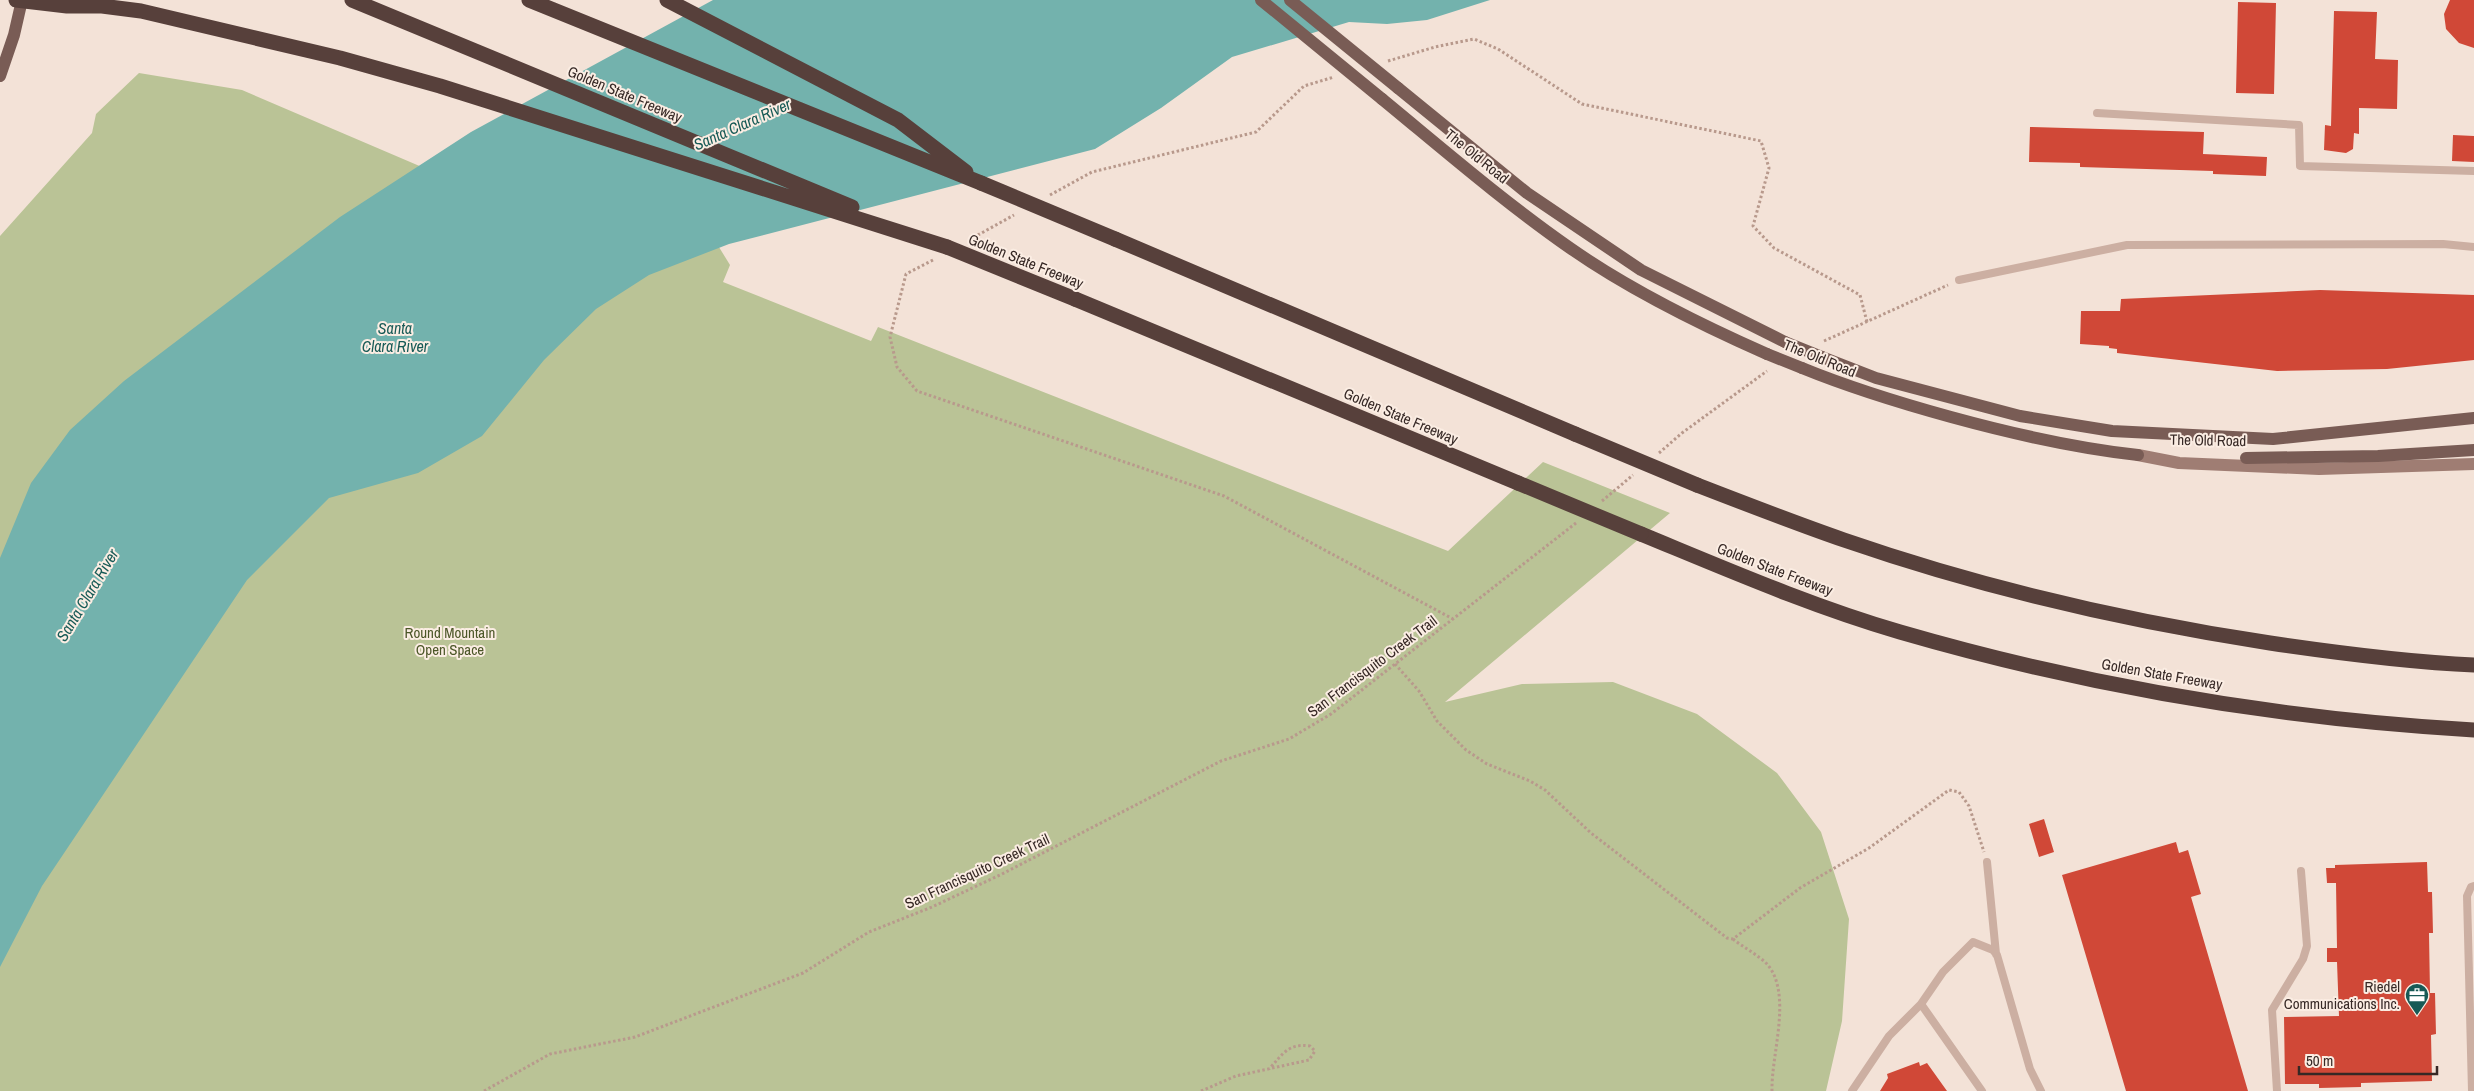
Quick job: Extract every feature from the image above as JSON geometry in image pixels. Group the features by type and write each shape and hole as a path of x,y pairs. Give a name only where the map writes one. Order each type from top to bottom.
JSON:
{"highway":[{"name":"Golden State Freeway","path":"352,0 944,251 1075,300 1820,606 1898,632 1988,656 2125,686 2212,701 2388,726 2474,730"},
{"path":"529,0 981,183 1698,485 1844,540 1914,563 2060,604 2220,635 2389,659 2474,665"},
{"path":"667,0 898,120 981,183"},
{"path":"20,1 141,10 340,58 440,86 944,251"}],"main road":[{"name":"The Old Road","path":"1261,0 1512,206 1570,249 1616,277 1716,331 1767,354 1855,389 1897,403 2000,431 2054,442 2138,455 2246,458 2378,456 2474,450"},
{"name":"The Old Road","path":"1290,0 1527,193 1641,270 1785,342 1876,378 2020,416 2112,431 2273,439 2474,418"},
{"path":"0,76 14,35 20,1"},
{"path":"2138,455 2179,463 2319,469 2474,464"}],"lane":[{"path":"2096,113 2299,125 2300,166 2474,171"},
{"path":"1959,280 2127,245 2443,244 2474,247"},
{"path":"1987,862 1996,955 2030,1070 2041,1091"},
{"path":"2277,1091 2272,1010 2303,959 2307,946 2301,871"},
{"path":"2472,1091 2467,896 2474,886"},
{"path":"1852,1091 1889,1036 1921,1004 1943,972 1973,942 1993,950 1996,955"},
{"path":"1921,1004 1982,1091"}],"path":[{"path":"1379,64 1435,47 1474,39 1498,49 1582,104 1761,141 1769,168 1753,226 1774,248 1860,295 1867,322"},
{"path":"1042,200 1092,172 1256,132 1304,86 1342,75"},
{"path":"966,242 1016,214"},
{"path":"944,251 906,274 890,337 897,367 917,390 1224,496 1453,619"},
{"path":"1652,458 1682,432"},
{"path":"1600,503 1637,471"},
{"name":"San Francisquito Creek Trail","path":"484,1091 550,1054 635,1037 803,973 869,932 932,907 1002,874 1221,761 1289,739 1330,714 1577,522"},
{"path":"1395,664 1419,691 1437,721 1466,750 1487,764 1545,790 1591,833 1646,877 1727,938 1733,939 1766,964 1773,975 1780,996 1772,1070 1772,1091"},
{"path":"1733,939 1800,888 1869,848 1950,790 1960,792 1969,806 1987,862"},
{"path":"1201,1091 1236,1076 1269,1069 1309,1060 1315,1051 1310,1046 1297,1044 1284,1052 1269,1069"}],"green space":[{"name":"Round Mountain Open Space","path":"139,73 242,90 478,191 706,226 730,265 723,282 871,341 878,327 1448,551 1543,462 1670,513 1445,702 1522,684 1613,682 1697,714 1777,773 1821,832 1849,919 1842,1021 1826,1091 0,1091 0,236 92,133 96,114"}],"water":[{"name":"Santa Clara River","path":"713,0 1490,0 1427,20 1387,24 1349,22 1232,57 1161,108 1095,149 729,244 649,275 596,309 544,360 482,436 418,473 329,498 247,580 42,886 0,967 0,558 31,483 70,430 124,381 340,217 471,132"}],"building":[{"path":"2450,0 2474,0 2474,48 2459,43 2446,29 2444,14"},
{"path":"2238,2 2276,3 2274,94 2236,93"},
{"path":"2334,11 2377,12 2375,59 2398,60 2397,109 2359,108 2359,134 2354,133 2353,149 2346,153 2324,150 2325,125 2331,126"},
{"path":"2030,127 2204,132 2203,154 2267,157 2266,176 2213,174 2213,171 2080,167 2080,163 2029,162"},
{"path":"2453,135 2474,136 2474,162 2452,161"},
{"path":"2320,290 2474,295 2474,360 2387,369 2277,371 2117,353 2117,349 2109,348 2109,346 2080,344 2081,311 2120,311 2121,299"},
{"path":"2044,819 2054,852 2039,857 2029,824"},
{"path":"2176,842 2179,853 2188,850 2201,894 2191,897 2248,1091 2126,1091 2062,875"},
{"path":"2427,862 2428,892 2432,892 2433,933 2429,933 2430,993 2435,993 2436,1034 2431,1035 2432,1081 2361,1083 2361,1087 2319,1088 2319,1084 2285,1084 2284,1017 2339,1016 2337,962 2327,962 2327,948 2337,948 2336,883 2327,883 2326,868 2335,868 2335,865"},
{"path":"1919,1062 1920,1066 1927,1063 1947,1091 1880,1091 1888,1078 1887,1074"}],"place":[{"name":"Riedel Communications Inc.","path":"2417,1016"}]}
